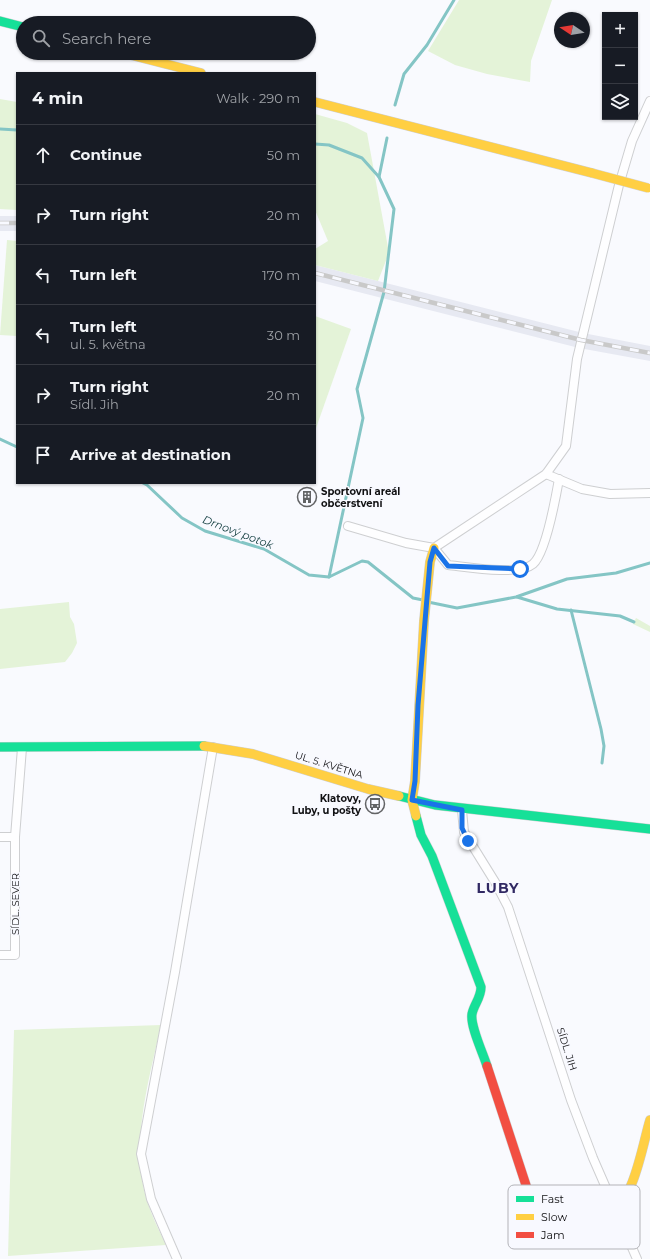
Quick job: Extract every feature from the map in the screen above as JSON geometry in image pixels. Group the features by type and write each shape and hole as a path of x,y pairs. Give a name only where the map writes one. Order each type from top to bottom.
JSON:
{"street":[{"path":"0,21 16,25"},
{"path":"150,60 197,72"},
{"path":"525,1185 472,1020 472,1011 480,997 481,987 432,856 421,836 412,800 415,781 424,621 428,584 434,548 546,474 566,446 577,359 617,193 632,141 650,101"},
{"path":"316,102 649,188"},
{"path":"546,474 582,489 610,494 650,493"},
{"path":"348,526 406,543 434,548 448,566 520,569 534,564 541,550 554,506 559,479"},
{"name":"UL. 5. KVĚTNA","path":"0,747 214,747 253,754 412,800 462,810 650,829"},
{"path":"177,1259 151,1199 141,1154 175,972 214,747"},
{"name":"SÍDL. SEVER","path":"0,955 15,955 15,837 22,748"},
{"name":"SÍDL. JIH","path":"462,810 464,832 495,882 508,907 571,1100 605,1185"},
{"path":"0,837 15,837"},
{"path":"631,1185 650,1120"},
{"name":"SÍDL. JIH","path":"633,1249 637,1259"}],"shaded area":[{"path":"0,216 16,216 16,231 0,231"},
{"path":"316,265 583,333 650,346 650,361 579,348 316,281"}],"green space":[{"path":"459,0 552,0 531,61 530,82 487,74 455,65 428,51"},
{"path":"0,99 16,102 16,210 0,209"},
{"path":"316,114 347,123 367,133 389,253 378,281 316,265 316,248 328,241 316,212"},
{"path":"7,240 16,241 16,336 0,335"},
{"path":"316,316 351,329 316,428"},
{"path":"69,602 70,617 74,624 77,643 65,662 0,669 0,609"},
{"path":"636,618 650,626 650,632 633,624"},
{"path":"161,1025 146,1095 140,1142 144,1189 151,1212 166,1245 8,1256 14,1030"}],"waterway":[{"path":"395,105 404,74 427,45 454,0"},
{"path":"0,129 16,130"},
{"path":"379,177 387,138"},
{"path":"316,144 329,145 362,158 379,177 394,209 384,292 357,389 363,418 329,577"},
{"name":"Drnový potok","path":"0,439 16,447"},
{"name":"Drnový potok","path":"145,484 182,518 205,531 264,549 309,575 329,577 362,561 368,562 413,598 423,600"},
{"name":"Drnový potok","path":"428,602 457,608 516,597 567,579 616,573 650,563"},
{"path":"517,597 557,609 620,616 634,622"},
{"path":"571,610 601,729 604,746 602,763"}],"railway":[{"path":"0,223 16,223"},
{"path":"316,273 581,340 650,353"}],"traffic: fast":[{"path":"0,21 16,25"},
{"path":"0,747 204,746"},
{"path":"399,796 435,805 650,829"},
{"path":"416,816 421,835 432,856 481,987 480,994 473,1010 472,1019 487,1066"}],"traffic: slow":[{"path":"150,60 197,72"},
{"path":"316,102 592,173"},
{"path":"592,173 648,188"},
{"path":"416,816 412,800 415,781 424,621 430,562 434,548"},
{"path":"204,746 253,754 368,789 399,796"},
{"path":"630,1185 641,1156 650,1120"}],"traffic: jam":[{"path":"487,1066 526,1185"}],"place":[{"name":"Sportovní areál občerstvení","path":"307,497"},
{"name":"Klatovy, Luby, u pošty","path":"375,804"}],"district":[{"name":"LUBY","path":"498,888"}],"route":[{"path":"468,841 462,828 462,810 435,806 412,800 415,781 418,705 430,562 434,548 448,566 520,569"}]}
